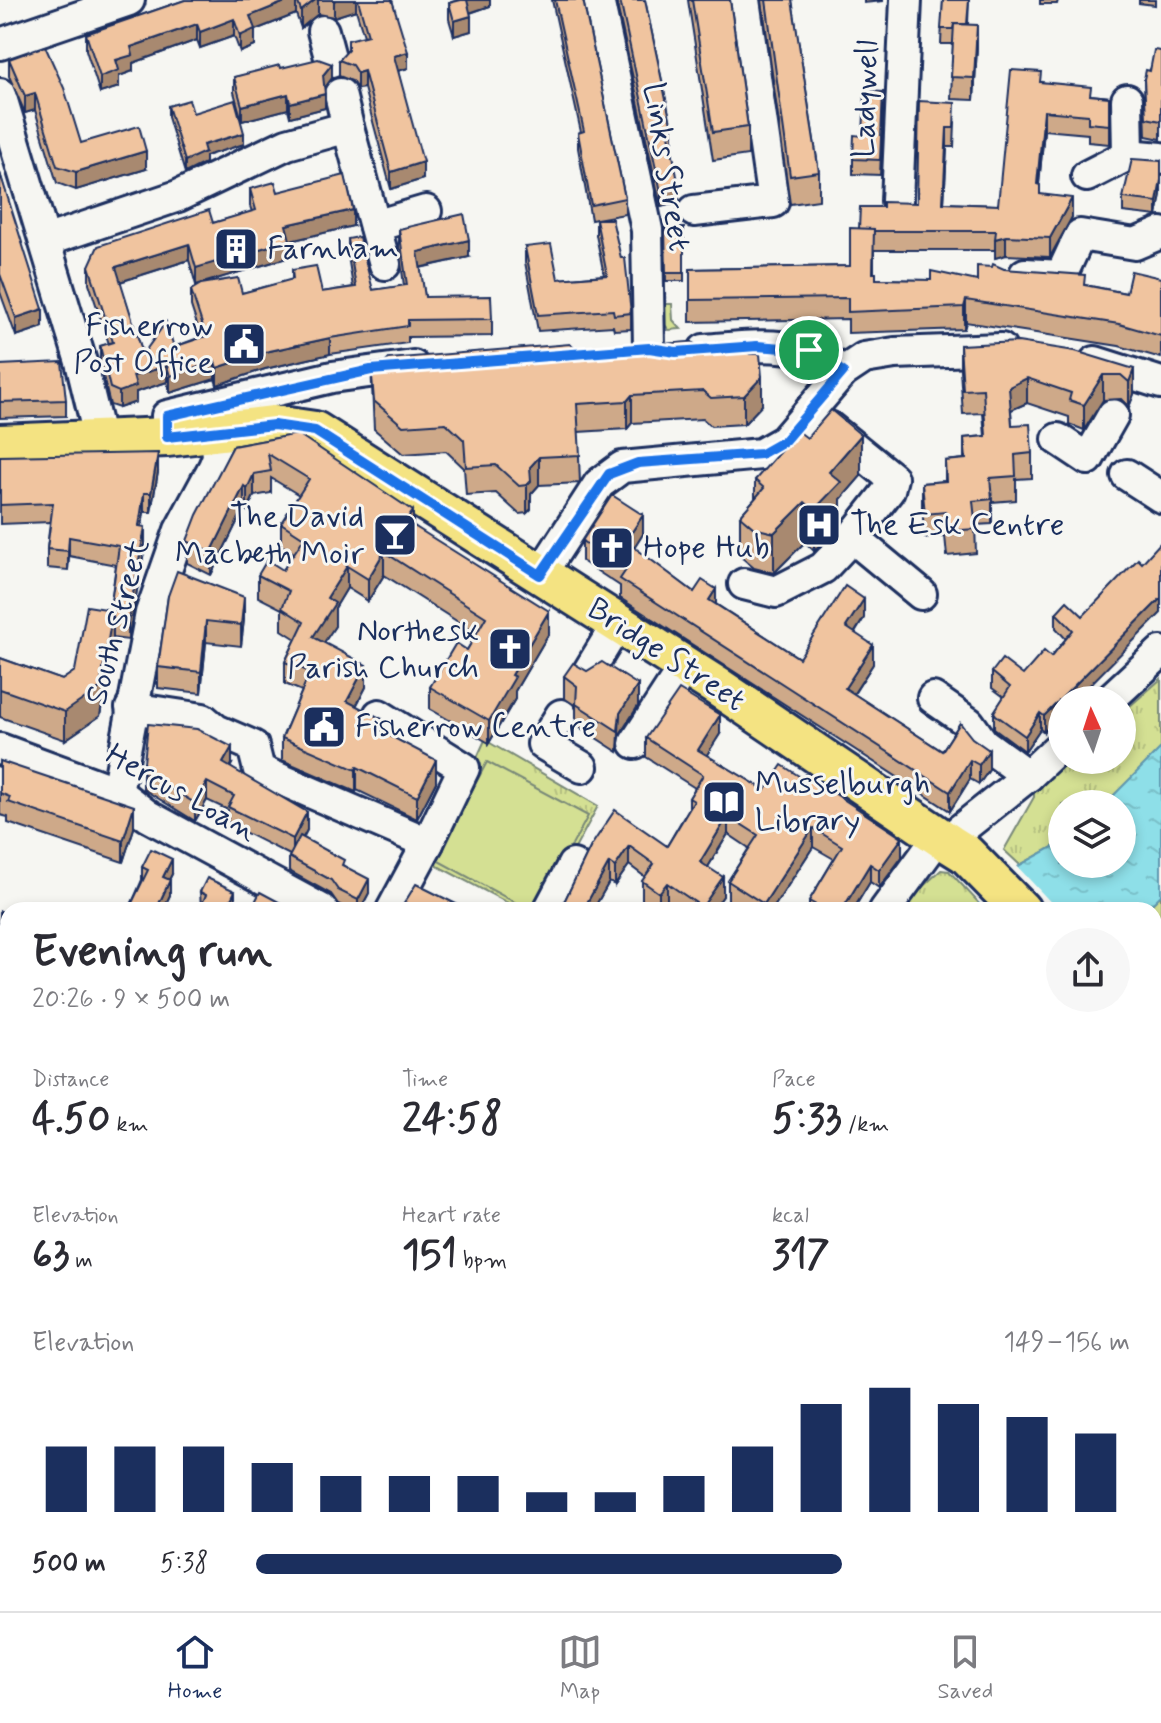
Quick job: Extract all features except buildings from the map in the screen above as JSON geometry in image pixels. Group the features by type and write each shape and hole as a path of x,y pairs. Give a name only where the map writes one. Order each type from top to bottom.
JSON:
{"main road":[{"name":"Bridge Street","path":"216,431 293,427 315,431 685,666 952,845 1013,902"},
{"path":"0,444 167,437 216,431"}],"street":[{"path":"0,44 127,0"},
{"name":"Links Street","path":"598,0 647,230 634,349 676,352 757,346 809,350 843,372"},
{"path":"694,211 773,202 744,0"},
{"name":"Ladywell","path":"897,201 906,0"},
{"path":"323,31 331,61"},
{"path":"0,94 45,241 100,440"},
{"path":"340,94 385,264"},
{"path":"1127,100 1128,155"},
{"path":"45,241 138,211 287,144 348,127"},
{"path":"1087,176 1128,155 1161,158"},
{"path":"375,226 426,211"},
{"path":"1005,273 1061,276 1080,235 1135,244 1161,233"},
{"path":"540,575 609,474 638,463 761,454 784,441 843,372 879,354 1035,350"},
{"path":"1065,355 1124,378 1161,383"},
{"path":"167,437 167,416 332,377 447,363"},
{"path":"744,584 776,592 823,568 889,490 892,478 845,442 812,411"},
{"path":"1058,439 1088,459 1113,415"},
{"name":"South Street","path":"117,792 131,708 161,585 180,530 218,457 216,431"},
{"path":"1127,475 1161,497"},
{"path":"852,537 921,594"},
{"path":"587,674 618,623"},
{"path":"1124,686 1161,652"},
{"path":"635,743 685,666"},
{"path":"933,698 969,723 983,743 1028,776"},
{"path":"131,708 203,719 216,730 253,746 259,770 428,843"},
{"path":"379,715 464,768 396,902"},
{"path":"561,715 543,744 582,767"},
{"name":"Hercus Loan","path":"0,749 117,792 148,816 307,902"},
{"path":"893,902 952,845 971,820 1048,757"},
{"path":"553,902 573,865"}],"green space":[{"path":"662,304 672,304 673,320 681,329 669,330 663,322"},
{"path":"1161,679 1161,748 1136,773 1136,701"},
{"path":"485,740 598,806 546,902 506,902 430,862"},
{"path":"487,762 588,816 541,902 514,902 435,859"},
{"path":"1048,772 1135,774 1119,790 1048,790 1048,850 1020,865 1004,850 1034,797 1034,784"},
{"path":"941,870 949,871 978,902 906,902"}],"water":[{"path":"1161,748 1161,895 1154,902 980,902 1020,865 1048,850 1048,878 1136,878 1136,790 1119,790"}],"pier":[{"path":"1015,864 1051,902 979,902 977,900"}],"place":[{"name":"Farnham","path":"236,249"},
{"name":"Fisherrow Post Office","path":"244,344"},
{"name":"The Esk Centre","path":"819,525"},
{"name":"The David Macbeth Moir","path":"395,535"},
{"name":"Hope Hub","path":"612,548"},
{"name":"Northesk Parish Church","path":"510,649"},
{"name":"Fisherrow Centre","path":"324,727"},
{"name":"Musselburgh Library","path":"724,802"}],"route":[{"path":"757,346 809,350 823,356 843,372 784,441 761,454 638,463 609,474 599,484 540,575 315,431 274,425 167,437 167,416 371,370 649,348 676,352 757,346"}]}
